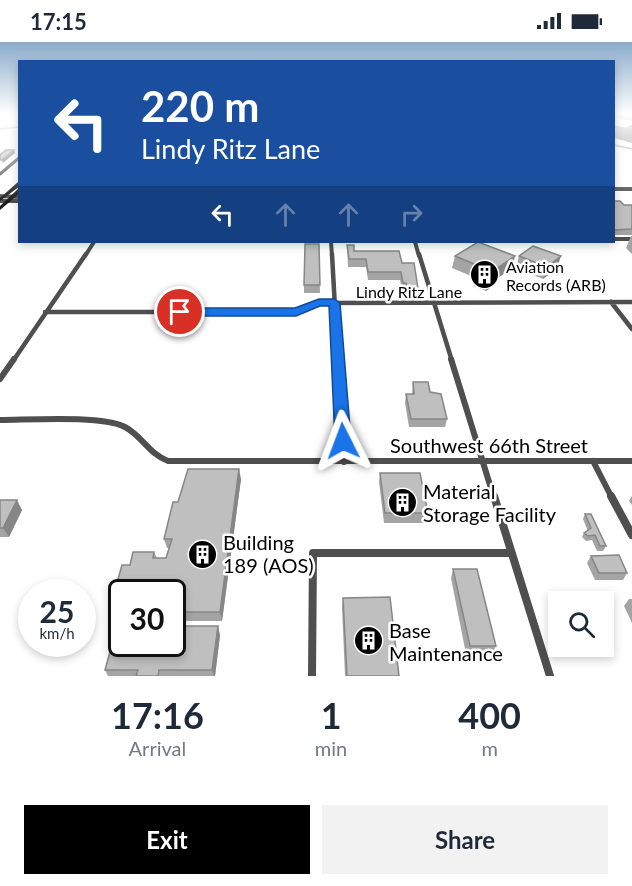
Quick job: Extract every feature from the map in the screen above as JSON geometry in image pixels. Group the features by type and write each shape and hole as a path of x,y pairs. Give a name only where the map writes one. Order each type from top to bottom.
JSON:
{"main road":[{"path":"0,208 4,198 18,185"},
{"path":"4,198 18,191"}],"street":[{"path":"0,174 18,159"},
{"path":"615,189 632,189"},
{"path":"615,239 632,239"},
{"path":"0,379 93,243"},
{"path":"331,243 344,462"},
{"path":"415,243 550,676"},
{"path":"611,302 632,329"},
{"name":"Lindy Ritz Lane","path":"45,312 296,312 319,303 632,302"},
{"name":"Southwest 66th Street","path":"0,420 107,421 124,426 135,434 155,457 168,461 632,461"},
{"path":"593,461 632,535"},
{"path":"312,676 313,553 511,553"}],"building":[{"path":"6,150 14,150 0,160 0,155"},
{"path":"615,201 620,201 624,205 632,205 632,229 615,230"},
{"path":"476,243 481,243 515,256 493,271 497,272 488,278 477,273 484,268 455,256"},
{"path":"305,244 319,244 320,285 304,285"},
{"path":"347,245 354,245 354,251 399,251 402,263 414,263 418,288 407,288 406,283 403,283 401,272 368,272 366,259 349,259"},
{"path":"533,246 561,256 547,267 519,256"},
{"path":"413,382 428,382 430,392 441,394 447,419 411,419 406,394 414,394"},
{"name":"Building 189 (AOS)","path":"188,469 239,469 220,612 186,612 186,579 118,579 122,565 130,565 133,552 154,552 153,558 166,558 172,539 164,539 173,502 178,502"},
{"name":"Material Storage Facility","path":"380,473 420,473 428,513 385,513"},
{"path":"0,500 17,500 3,528 0,528"},
{"path":"585,514 591,514 606,546 600,546 595,535 588,536 584,533 591,528"},
{"path":"619,555 627,573 599,573 591,556"},
{"path":"453,569 477,569 496,646 470,646"},
{"name":"Base Maintenance","path":"390,597 399,676 347,676 343,598"},
{"path":"186,626 218,626 212,670 159,670 158,676 136,676 138,670 105,670 109,657 186,657"}],"waterway":[{"path":"615,145 632,149"}],"place":[{"name":"Aviation Records (ARB)","path":"485,275"},
{"name":"Material Storage Facility","path":"402,503"},
{"name":"Building 189 (AOS)","path":"202,554"},
{"name":"Base Maintenance","path":"368,641"}],"route":[{"path":"180,312 296,312 319,303 334,303 343,441"}]}
